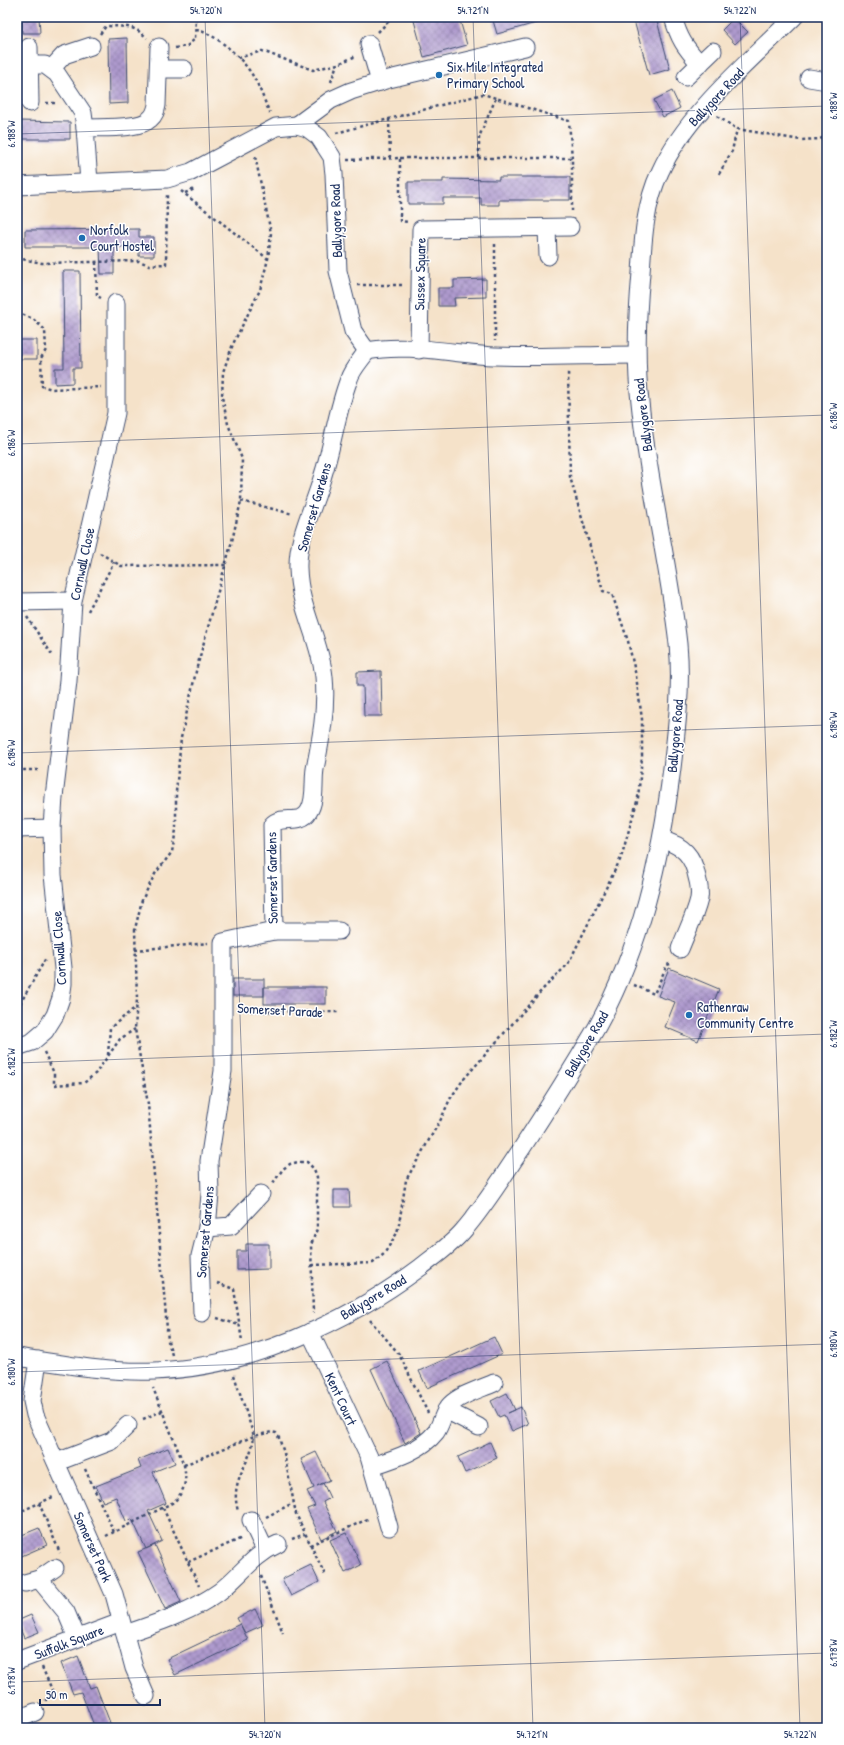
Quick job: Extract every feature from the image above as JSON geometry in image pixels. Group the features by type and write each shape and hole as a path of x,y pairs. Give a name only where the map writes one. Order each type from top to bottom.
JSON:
{"street":[{"path":"673,17 683,46 700,64"},
{"name":"Ballygore Road","path":"17,1357 94,1368 154,1371 177,1370 236,1357 313,1330 359,1307 408,1276 436,1256 462,1233 502,1178 571,1071 611,1002 621,979 649,896 662,840 678,722 678,646 642,422 636,355 644,225 649,201 659,174 671,150 705,106 794,17"},
{"path":"369,44 380,82"},
{"path":"52,68 64,55 91,46"},
{"path":"29,47 30,103"},
{"path":"85,128 139,125 150,120 156,112 157,105 159,47"},
{"path":"297,126 331,100 380,82 525,47"},
{"path":"686,77 713,51"},
{"path":"29,65 45,65 52,68 77,102 83,113 89,182"},
{"path":"159,69 184,69"},
{"path":"809,78 827,81"},
{"name":"Ballygore Road","path":"17,186 167,179 191,172 276,127 297,126 307,128 319,137 328,150 333,163 338,271 353,331 367,351"},
{"name":"Sussex Square","path":"419,350 413,228 570,227"},
{"path":"548,228 548,256"},
{"name":"Cornwall Close","path":"24,1045 48,1025 55,1015 61,998 63,968 53,875 52,828 57,770 69,675 73,601 115,421 117,386 116,303"},
{"path":"367,351 377,349 419,350 495,356 636,355"},
{"name":"Somerset Gardens","path":"202,1313 200,1256 207,1228 210,1194 208,1162 223,1071 222,942 274,931 272,825 277,821 300,819 306,816 310,809 325,707 324,676 300,590 299,555 323,476 349,378 367,351"},
{"path":"18,602 73,601"},
{"path":"17,829 52,828"},
{"path":"662,840 674,842 688,853 693,861 698,882 699,898 677,956"},
{"path":"274,931 339,931"},
{"path":"207,1228 231,1226 261,1194"},
{"name":"Kent Court","path":"313,1330 372,1466 386,1520"},
{"name":"Somerset Park","path":"38,1360 33,1391 34,1410 90,1544 114,1594 134,1668 146,1696"},
{"path":"372,1466 410,1452 428,1440 436,1431 446,1410 457,1400 494,1383"},
{"path":"446,1410 479,1427"},
{"path":"57,1462 112,1440 128,1425"},
{"path":"123,1628 170,1618 205,1601 227,1585 265,1551 253,1525"},
{"path":"55,1568 32,1581 66,1612 77,1638"},
{"name":"Suffolk Square","path":"17,1661 77,1638 123,1628"},
{"path":"17,1720 35,1712"}],"path":[{"path":"91,46 106,26 112,26 132,27 138,29 159,47 187,46 195,38 196,17"},
{"path":"238,58 262,51 308,68 318,69 345,62 361,54 393,17"},
{"path":"196,30 204,31 219,40 238,58 253,76 276,127"},
{"path":"319,137 483,94 569,121 572,158 572,219 570,227"},
{"path":"479,158 479,137 496,98"},
{"path":"705,106 737,129 801,140 820,139 827,136"},
{"path":"389,119 390,159"},
{"path":"719,174 732,151 737,129"},
{"path":"177,1370 168,1341 148,1104 135,1029 135,929 142,900 155,874 172,852 176,830 176,792 181,738 197,667 226,565 241,501 242,459 228,424 222,397 223,372 233,344 260,290 268,259 271,233 251,140"},
{"path":"333,163 348,160 400,158 572,158"},
{"path":"400,158 400,221 405,221 413,228"},
{"path":"167,179 268,259"},
{"path":"17,258 42,263 139,261 149,265 166,264 167,179"},
{"path":"405,221 413,228"},
{"path":"495,228 495,356"},
{"path":"96,262 96,296 116,303"},
{"path":"341,285 405,285 405,278"},
{"path":"17,312 33,319 45,330 46,350 41,358 42,386 52,389 117,386"},
{"path":"312,1265 373,1263 384,1254 394,1238 399,1224 406,1180 442,1119 450,1099 463,1080 542,990 568,964 621,858 628,834 638,798 642,757 642,719 636,676 628,641 612,594 604,591 570,477 568,355"},
{"path":"241,501 310,518"},
{"path":"86,546 121,566 226,565"},
{"path":"72,622 83,616 91,609 114,562"},
{"path":"18,602 46,648 69,675"},
{"path":"17,770 57,770"},
{"path":"17,1009 43,962 60,938"},
{"path":"135,950 222,942"},
{"path":"621,979 654,994 667,965 677,956"},
{"path":"108,1055 110,1028 136,1007"},
{"name":"Somerset Parade","path":"223,1008 310,1013 338,1012"},
{"path":"24,1045 43,1050 54,1073 54,1085 84,1083 96,1073 120,1039 135,1029"},
{"path":"261,1194 278,1179 283,1169 290,1164 307,1162 314,1169 317,1178 317,1229 311,1245 313,1330"},
{"path":"200,1277 234,1289 239,1325 236,1357 254,1436 253,1445 238,1480 235,1499 239,1514 253,1525"},
{"path":"359,1307 399,1354 436,1431"},
{"path":"202,1313 239,1325"},
{"path":"90,1544 174,1502 181,1494 186,1476 184,1465 153,1388 154,1371"},
{"path":"128,1425 162,1411"},
{"path":"184,1465 254,1436 272,1432 279,1438 296,1514 326,1577"},
{"path":"78,1454 114,1532"},
{"path":"17,1513 68,1491"},
{"path":"39,1503 61,1557 55,1568"},
{"path":"188,1562 293,1503"},
{"path":"163,1508 205,1601"},
{"path":"310,1545 386,1520"},
{"path":"265,1551 283,1633"},
{"path":"35,1712 53,1692 37,1654"}],"building":[{"path":"22,17 39,17 40,33 22,33"},
{"path":"413,17 459,17 467,45 424,57"},
{"path":"492,17 542,17 543,21 497,34"},
{"path":"633,17 656,17 670,69 649,75"},
{"path":"734,18 748,32 735,44 722,30"},
{"path":"127,38 128,103 109,104 108,39"},
{"path":"672,91 680,108 663,117 654,100"},
{"path":"17,121 70,122 70,139 17,139"},
{"path":"499,177 570,177 570,200 499,200 499,205 481,205 481,198 443,198 443,204 408,204 408,182 443,182 443,179 499,180"},
{"path":"139,229 139,237 154,237 154,256 139,256 139,246 114,247 114,274 101,274 100,247 25,247 25,230"},
{"path":"63,271 80,271 81,368 73,368 73,383 55,384 55,368 64,368"},
{"path":"486,279 486,297 454,298 455,306 438,306 438,288 454,288 454,280"},
{"path":"19,340 37,340 37,359 20,359"},
{"path":"381,671 382,716 364,716 363,686 357,686 357,672"},
{"name":"Rathenraw Community Centre","path":"669,968 719,989 698,1041 665,1027 675,1002 658,996"},
{"path":"233,979 264,979 264,996 233,996"},
{"path":"264,987 326,987 326,1004 264,1004"},
{"path":"334,1190 349,1190 350,1207 334,1207"},
{"path":"246,1244 269,1244 269,1269 237,1270 237,1251 246,1251"},
{"path":"494,1337 502,1354 427,1388 419,1371"},
{"path":"387,1361 421,1433 405,1443 371,1369"},
{"path":"507,1393 515,1410 521,1407 528,1424 512,1431 504,1415 499,1417 491,1401"},
{"path":"490,1442 497,1458 465,1473 458,1457"},
{"path":"168,1448 175,1463 153,1472 166,1503 148,1511 162,1541 146,1549 132,1519 126,1521 116,1497 103,1502 96,1486 141,1468 138,1460"},
{"path":"316,1452 330,1480 323,1483 330,1498 323,1502 337,1531 321,1539 307,1509 315,1506 307,1491 314,1488 301,1459"},
{"path":"39,1528 47,1545 17,1558 17,1537"},
{"path":"346,1533 361,1565 345,1573 330,1540"},
{"path":"155,1545 181,1602 165,1609 138,1552"},
{"path":"311,1565 319,1582 291,1596 282,1579"},
{"path":"255,1609 263,1625 245,1633 237,1618"},
{"path":"31,1615 39,1632 24,1638 17,1621"},
{"path":"240,1624 248,1640 175,1675 167,1659"},
{"path":"78,1656 90,1688 96,1686 112,1728 95,1728 81,1692 73,1694 61,1663"}],"place":[{"name":"Six Mile Integrated Primary School","path":"439,75"},
{"name":"Norfolk Court Hostel","path":"82,238"},
{"name":"Rathenraw Community Centre","path":"689,1015"}]}
